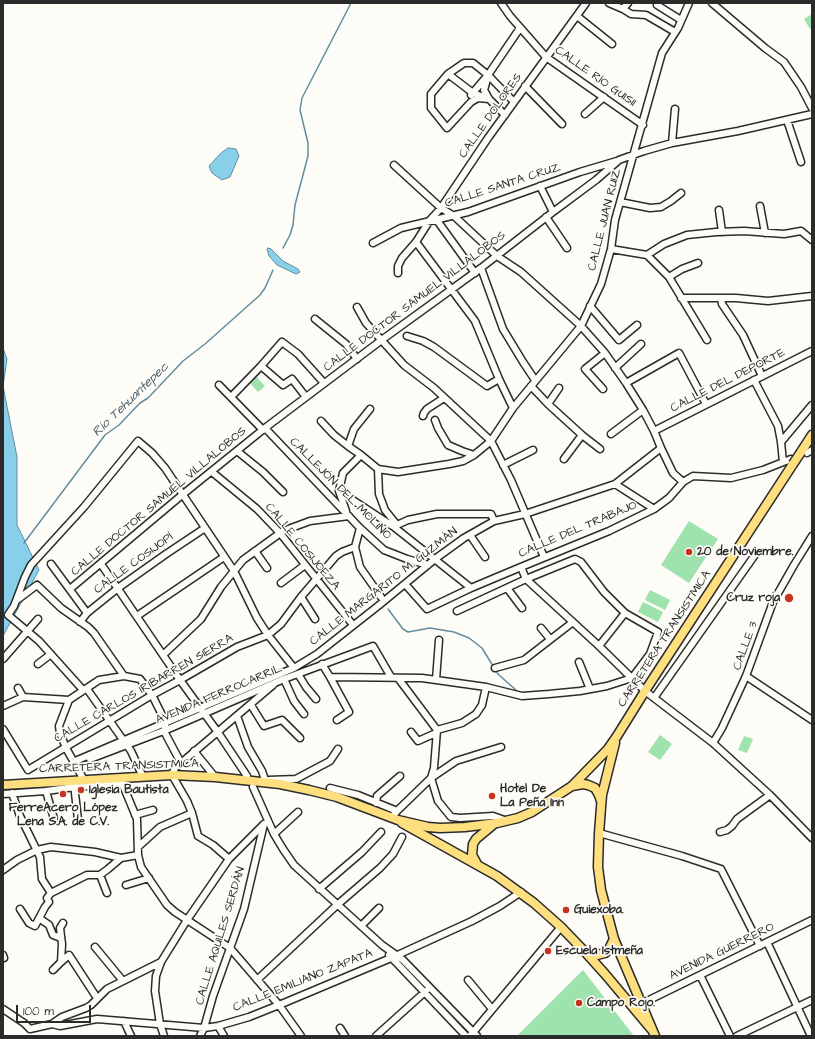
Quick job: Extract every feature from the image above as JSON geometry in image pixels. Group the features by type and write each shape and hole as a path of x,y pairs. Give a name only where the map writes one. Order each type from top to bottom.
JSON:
{"main road":[{"name":"CARRETERA TRANSISTMICA","path":"3,785 74,784 84,780 121,781 143,777 172,775 215,776 266,782 337,797 428,827 440,828 465,827 507,821 532,812 572,786 596,762 617,736 792,461 807,452 812,435"},
{"name":"CARRETERA TRANSISTMICA","path":"617,736 611,755 601,802 598,867 601,890 614,939 654,1033"},
{"path":"572,786 583,784 595,788 601,802"},
{"name":"CARRETERA TRANSISTMICA","path":"395,816 404,825 478,864 521,892 561,927 587,954 654,1033"},
{"path":"478,864 472,855 473,844 476,839 495,823"},
{"path":"587,954 594,956 605,953 609,949 614,939"}],"street":[{"name":"CALLE RÍO GUISII","path":"501,3 520,28 546,57 643,125"},
{"name":"CALLE DOLORES","path":"398,274 398,266 402,258 433,220 525,86 586,3"},
{"path":"610,3 631,14 646,15 675,32"},
{"path":"623,9 628,3"},
{"name":"CALLE JUAN RUIZ","path":"378,469 398,472 463,461 474,455 491,441 513,408 581,326 601,284 611,249 615,220 632,156 643,125 662,53 675,32 689,3"},
{"path":"712,3 784,62 801,87 812,108"},
{"path":"719,8 724,3"},
{"path":"656,5 681,20"},
{"path":"577,16 612,44"},
{"path":"463,110 473,93 488,75 520,28"},
{"path":"489,99 478,98 471,102 447,128 431,108 431,94 448,74 464,63 473,63 488,75 514,102"},
{"path":"448,74 473,93 489,99"},
{"path":"488,75 484,90 489,99 505,115"},
{"path":"525,86 562,124"},
{"path":"585,114 604,98"},
{"path":"672,144 675,109"},
{"name":"CALLE DOCTOR SAMUEL VILLALOBOS","path":"70,589 182,495 264,429 357,359 384,343 389,335 399,327 482,268 546,217 596,180 619,160 672,144 812,114"},
{"path":"787,120 801,162"},
{"name":"CALLE SANTA CRUZ","path":"373,243 401,228 468,212 580,172 619,160"},
{"path":"394,165 441,208 454,216 497,256 521,272 581,326 604,353 626,383 654,431 673,473 683,482 693,476 731,478 763,470 783,462 792,461"},
{"path":"540,186 553,212"},
{"path":"620,202 650,208 660,207 671,201 681,192"},
{"path":"760,206 765,233"},
{"path":"718,210 722,232"},
{"path":"546,217 567,248"},
{"path":"433,220 475,273"},
{"path":"647,254 664,244 687,235 722,232 784,234 801,232 812,240"},
{"path":"416,242 475,321 499,379 513,408"},
{"path":"611,249 647,254 669,277 707,340"},
{"path":"669,277 682,269 698,263"},
{"path":"482,268 503,329 522,362 535,380"},
{"path":"681,298 721,298 768,301 812,296"},
{"path":"721,298 722,304 742,335 762,376"},
{"path":"590,306 619,340 637,325"},
{"path":"357,307 366,323 394,355 404,365 434,388 491,441 511,480 544,556"},
{"path":"315,319 346,344 357,359"},
{"path":"407,336 424,341 434,347 487,386 499,379"},
{"path":"231,397 282,342 298,354 324,383"},
{"path":"615,368 641,344"},
{"name":"CALLE DEL DEPORTE","path":"654,431 812,351"},
{"path":"603,389 585,369 604,353"},
{"path":"626,383 679,353 706,404"},
{"path":"261,366 283,385 292,379 306,397"},
{"path":"754,380 778,426 783,462"},
{"name":"CALLEJÓN DEL MOLINO","path":"219,385 348,514 360,528 384,550 407,560 428,565"},
{"path":"531,386 548,404 600,449"},
{"path":"548,404 559,388"},
{"path":"423,416 427,409 444,398"},
{"path":"781,442 812,405"},
{"path":"348,446 354,429 370,409"},
{"path":"610,434 643,410"},
{"path":"435,420 448,445 462,452 474,455"},
{"path":"321,421 334,435 378,469 379,494 385,510 395,526"},
{"path":"564,459 582,435"},
{"path":"143,777 131,751 85,689 51,654 8,614 16,601 25,577 32,565 84,507 138,441 152,453 165,468 234,570 257,618 268,635 294,668"},
{"name":"CALLE MARGARITO M. GUZMÁN","path":"165,727 200,708 294,668 317,654 435,559 470,535 494,521 525,514 615,484 661,448"},
{"path":"238,450 283,492"},
{"path":"503,465 533,450"},
{"path":"163,655 202,618 234,570 243,560 284,531 310,522 348,514 339,491 343,473 361,455"},
{"name":"CALLE COSIJOEZA","path":"212,472 257,509 280,533 353,625"},
{"name":"CALLE DEL TRABAJO","path":"405,584 427,609 544,556 609,531 654,509 669,498 683,482"},
{"path":"615,484 654,509"},
{"path":"339,491 395,526 471,588"},
{"path":"395,526 408,520 437,514 491,514 494,521"},
{"name":"CALLE COSIJOPÍ","path":"80,622 87,612 118,588 205,528"},
{"path":"360,528 355,547 360,567 381,597"},
{"path":"470,535 485,556"},
{"name":"CALLE 3","path":"713,743 722,728 746,676 773,602 812,536"},
{"name":"CALLE CARLOS IRIBARREN SIERRA","path":"3,729 28,770 152,695 237,647 268,635 281,624 301,597 336,556 355,547"},
{"path":"255,551 267,568"},
{"path":"654,698 758,552"},
{"path":"137,616 224,557"},
{"path":"330,677 422,678 486,687 518,695 549,694 590,689 632,678 650,654 658,632 625,613 604,592 581,562 575,559 526,579 457,611"},
{"path":"51,564 87,612"},
{"path":"101,564 247,776"},
{"path":"281,583 305,565"},
{"path":"521,566 526,579 599,646 645,691 713,743 770,795 812,838"},
{"path":"16,601 37,585 62,608 94,633 124,676"},
{"path":"507,588 522,608"},
{"path":"301,597 315,619"},
{"path":"599,646 625,613"},
{"path":"3,659 38,619"},
{"path":"496,668 524,660 573,622"},
{"path":"541,628 550,639"},
{"path":"436,680 439,640"},
{"name":"AVENIDA FERROCARRIL","path":"165,727 204,713 322,664 373,646 391,677"},
{"path":"38,664 51,654"},
{"path":"579,662 590,689"},
{"path":"322,664 349,712 337,720"},
{"path":"298,674 316,699"},
{"path":"84,780 66,748 60,734 60,726 69,700 100,680 124,676 140,679 152,695 166,733 181,763"},
{"path":"746,676 812,720"},
{"path":"398,678 438,730 434,768 431,778 438,800 451,816 460,818 493,816 507,821"},
{"path":"284,679 294,701 304,714"},
{"path":"228,859 213,845 198,836 192,813 172,775 175,768 194,751 276,683"},
{"path":"411,732 418,741 436,733 438,730 462,723 476,714 482,705 486,687"},
{"path":"18,688 24,697"},
{"path":"3,706 24,697 69,700"},
{"path":"251,705 264,726 282,720 300,738"},
{"path":"237,716 248,747 262,771 266,782 296,779 330,761 338,749"},
{"path":"74,763 165,727"},
{"path":"330,788 358,795 376,803 395,816 431,778 456,761 501,747"},
{"path":"194,751 215,776"},
{"path":"376,803 377,796 400,776"},
{"path":"3,794 46,791 74,784 121,781 138,824 138,855 141,867 167,905 175,912 230,948 278,1005 301,1036"},
{"path":"74,784 78,820"},
{"path":"254,787 266,822 282,849 294,865 382,945 397,955 430,987 474,1035 492,1009 561,927"},
{"path":"46,791 54,819"},
{"path":"12,793 20,816 40,857 42,864 42,879 51,893"},
{"path":"720,832 727,830 738,819 770,795"},
{"path":"135,815 153,810"},
{"path":"274,834 298,812"},
{"path":"138,847 160,827 192,813"},
{"path":"164,1036 160,1024 155,982 161,962 228,859 266,822"},
{"name":"CALLE AQUILES SERDÁN","path":"200,1036 244,909 266,822"},
{"path":"319,889 362,852 381,832"},
{"path":"599,833 682,856 720,869 760,946"},
{"path":"257,980 337,905 380,868 393,854 402,837"},
{"path":"3,870 17,860 37,850 51,847 95,852 121,858 138,855"},
{"path":"20,910 34,926 49,902 47,898 51,893 87,875 100,875 121,858"},
{"path":"100,875 107,893"},
{"path":"126,885 149,878"},
{"name":"CALLE EMILIANO ZAPATA","path":"30,1029 52,1024 60,1026 98,1019 204,1028 218,1026 249,1017 391,958 472,921 521,892"},
{"path":"361,926 379,908"},
{"path":"39,918 49,925 53,935 61,938"},
{"name":"AVENIDA GUERRERO","path":"641,1004 812,920"},
{"path":"61,962 62,944 60,928 63,922"},
{"path":"767,942 811,1036"},
{"path":"382,945 391,958 466,1036"},
{"path":"95,947 123,981"},
{"path":"53,970 68,955 97,998"},
{"path":"52,1024 62,1017 86,1008 108,989 161,962"},
{"path":"700,975 730,1036"},
{"path":"468,980 492,1009"},
{"path":"376,1036 430,987"},
{"path":"737,1036 812,1000"},
{"path":"3,1009 24,1023 30,1029 32,1036"},
{"path":"124,1021 131,1036"},
{"path":"218,1026 224,1036"},
{"path":"340,1028 345,1036"}],"green space":[{"path":"812,14 812,27 810,29 804,19"},
{"path":"255,375 265,386 258,392 248,381"},
{"name":"20 de Noviembre.","path":"689,521 718,539 689,583 661,565"},
{"path":"650,590 670,600 665,610 645,600"},
{"path":"643,602 663,612 658,622 638,612"},
{"path":"660,735 672,744 660,760 648,752"},
{"path":"744,736 753,739 747,753 738,750"},
{"name":"Campo Rojo.","path":"583,970 634,1036 517,1036"}],"water":[{"path":"228,148 236,149 239,156 230,177 222,180 212,173 209,166"},
{"path":"268,248 271,249 283,261 298,269 300,272 296,274 277,265 269,256"},
{"path":"3,348 7,359 3,386"},
{"path":"3,386 17,457 17,525 39,570 3,636"}],"waterway":[{"name":"Río Tehuantepec","path":"283,248 290,235 293,225 295,205 308,156 308,143 300,110 302,98 351,3"},
{"name":"Río Tehuantepec","path":"24,543 105,435 119,425 140,403 148,398 183,361 205,344 260,295 265,288 273,270"},
{"path":"388,609 403,629 408,632 430,628 454,632 469,638 482,648 493,666"},
{"path":"495,670 516,690"}],"place":[{"name":"20 de Noviembre.","path":"689,552"},
{"name":"Cruz roja","path":"789,598"},
{"name":"Iglesia Bautista","path":"81,790"},
{"name":"FerreAcero López Lena S.A. de C.V.","path":"63,794"},
{"name":"Hotel De La Peña Inn","path":"492,796"},
{"name":"Guiexoba.","path":"566,910"},
{"name":"Escuela Istmeña","path":"548,951"},
{"name":"Campo Rojo.","path":"579,1003"}]}
